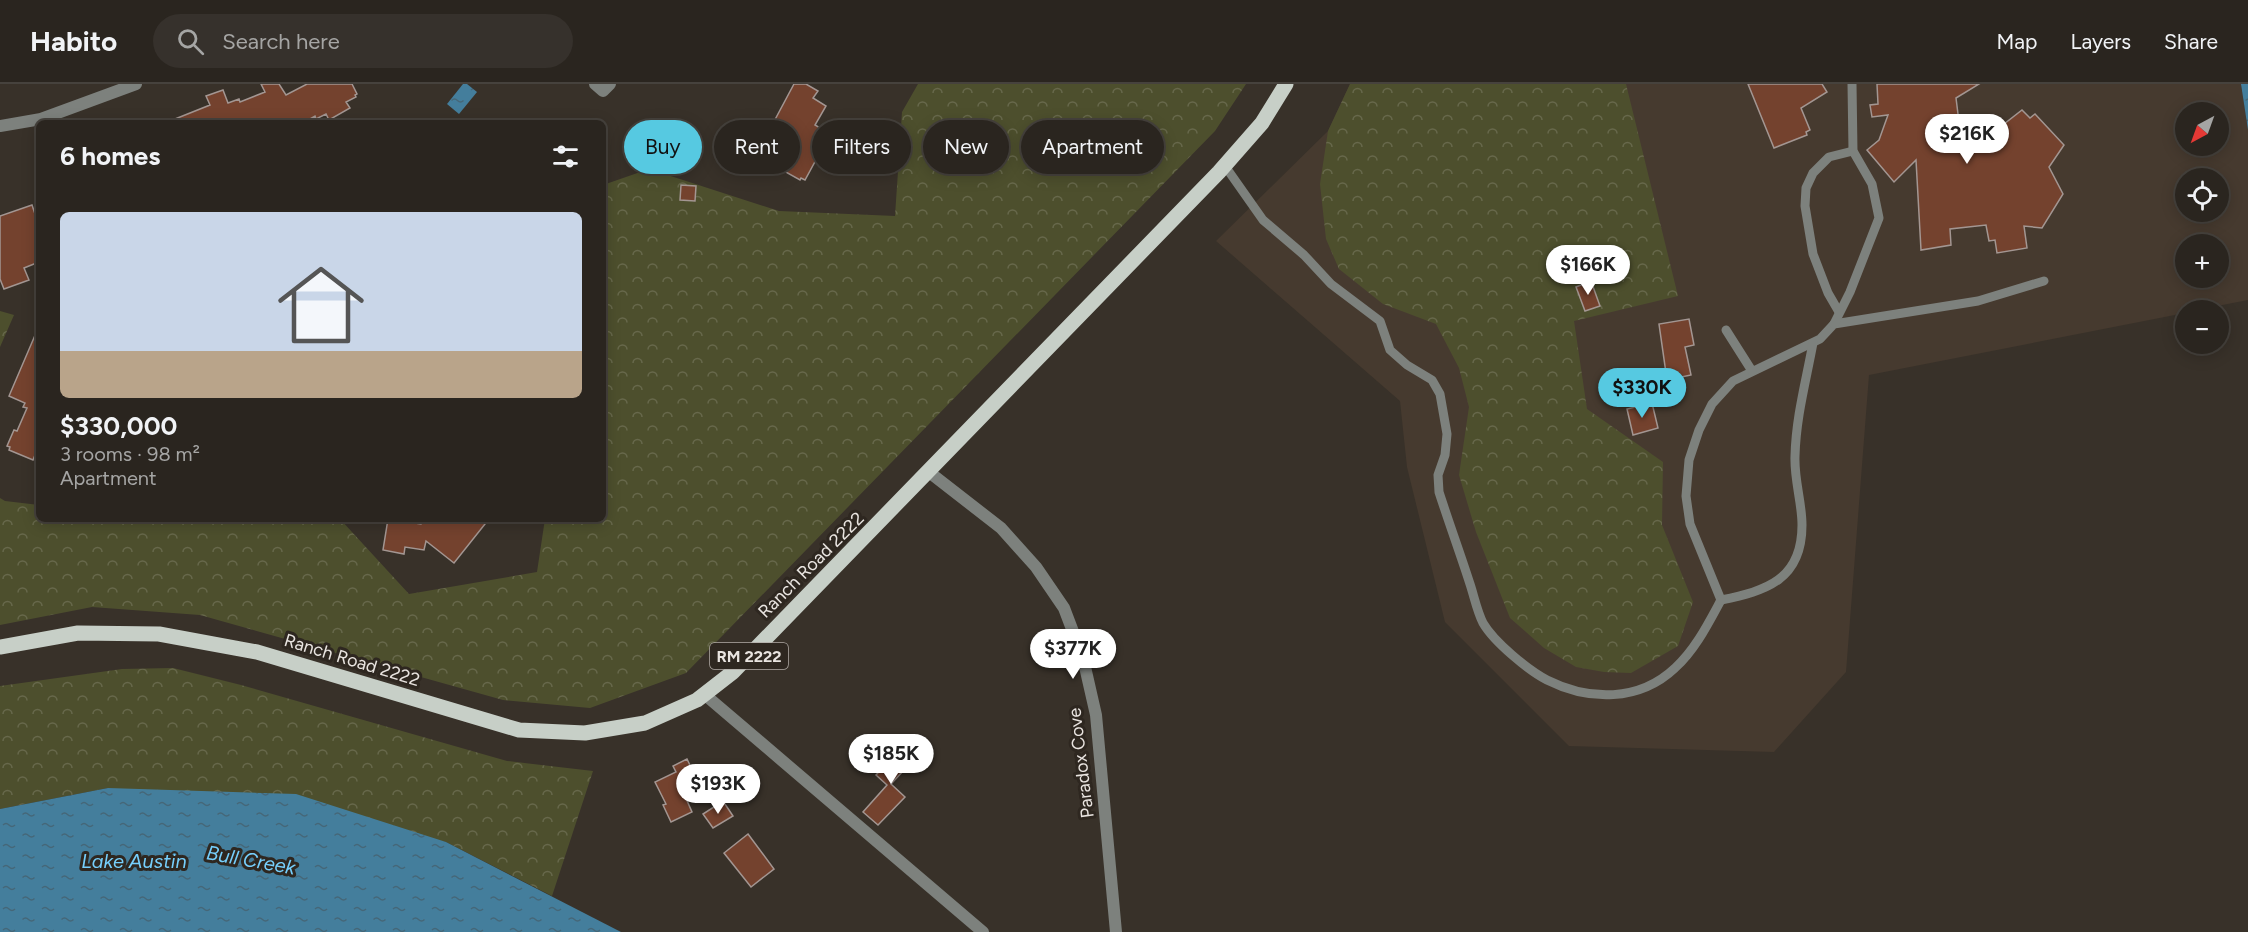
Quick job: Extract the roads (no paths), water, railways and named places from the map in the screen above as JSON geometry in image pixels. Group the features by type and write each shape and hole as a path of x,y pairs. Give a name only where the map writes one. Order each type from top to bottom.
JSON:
{"main road":[{"name":"Ranch Road 2222","path":"0,647 78,633 159,634 257,652 519,730 585,733 645,723 696,700 733,672 1225,166 1262,123 1286,84"}],"street":[{"path":"0,126 41,119 136,84"},
{"name":"Paradox Cove","path":"929,472 1001,528 1036,567 1064,608 1083,658 1096,715 1116,932"},
{"path":"704,694 983,932"}],"lane":[{"path":"1720,600 1690,524 1686,496 1689,460 1699,430 1712,404 1733,381 1820,339 1834,324 1850,292 1879,218 1872,184 1853,151 1852,84"},
{"path":"1839,312 1828,293 1813,254 1805,206 1806,188 1813,173 1829,157 1853,151"},
{"path":"1225,166 1263,220 1304,255 1332,284 1380,321 1390,350 1407,365 1432,380 1440,394 1447,435 1445,455 1438,475 1439,492 1484,623 1505,648 1534,674 1563,688 1589,695 1625,695 1652,684 1674,669 1698,640 1720,600 1764,590 1787,572 1794,562 1800,545 1802,524 1796,489 1795,459 1797,430 1813,343"},
{"path":"1834,324 1978,301 2044,281"},
{"path":"1726,330 1752,371"}],"water":[{"path":"463,84 467,84 477,92 459,114 447,104"},
{"path":"2241,84 2248,84 2248,130"},
{"name":"Lake Austin","path":"108,788 296,794 446,842 621,932 0,932 0,809"}],"water label":[{"name":"Bull Creek","path":"251,860"}]}
